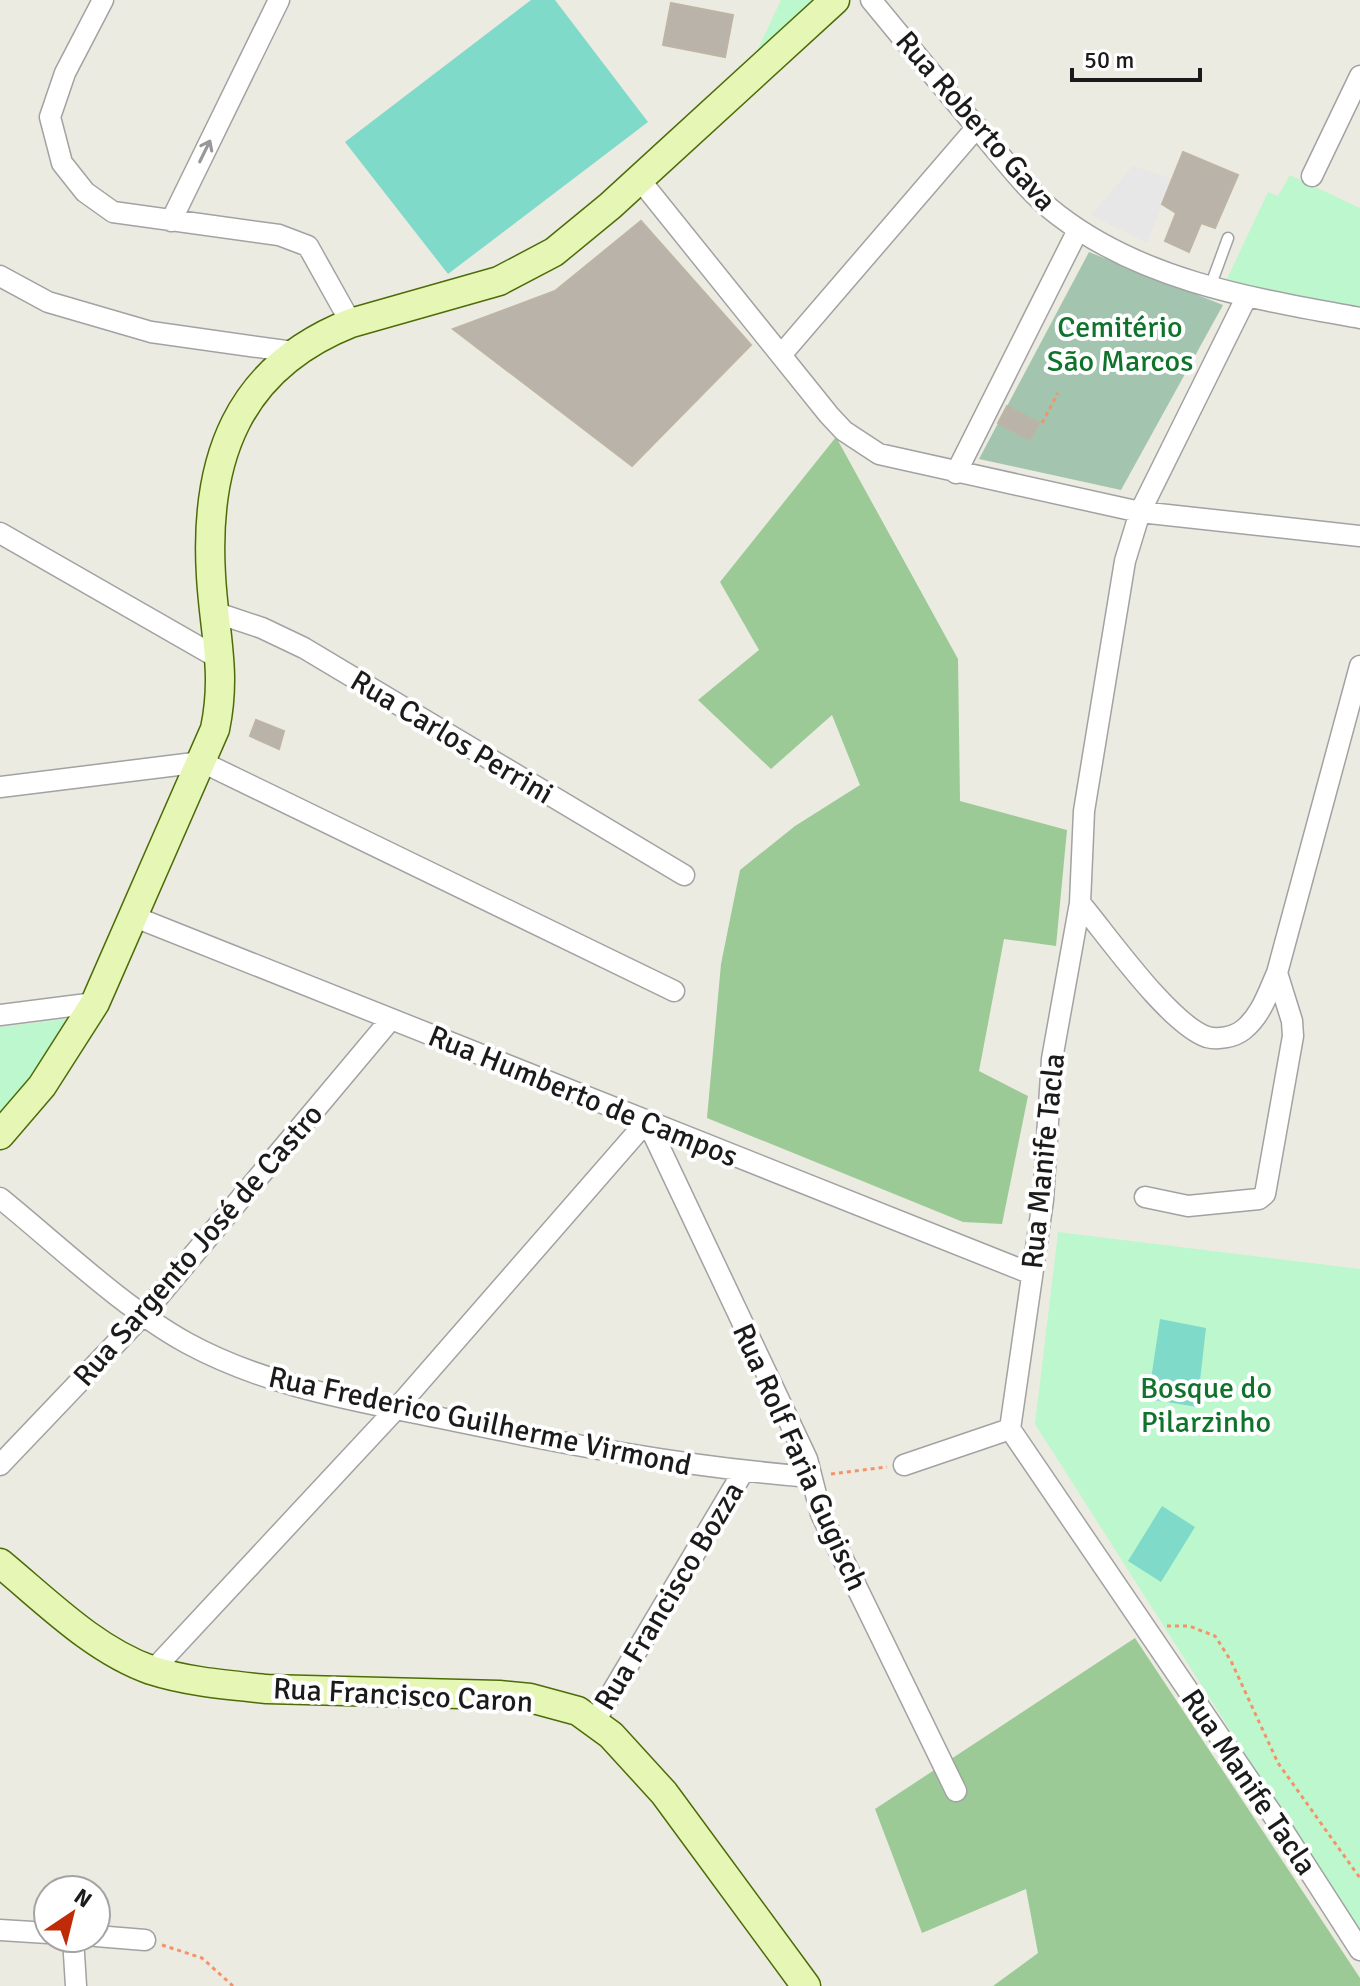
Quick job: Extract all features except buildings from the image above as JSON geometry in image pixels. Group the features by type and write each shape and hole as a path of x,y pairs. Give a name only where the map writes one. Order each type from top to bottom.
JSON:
{"main road":[{"path":"0,1135 42,1086 95,1003 202,762 220,704 211,530 216,483 239,415 254,392 293,352 327,332 464,293 526,268 564,245 640,180 835,0"},
{"name":"Rua Francisco Caron","path":"0,1563 99,1642 153,1670 267,1689 530,1698 567,1707 595,1721 664,1793 806,1986"}],"street":[{"path":"103,0 65,73 50,117 62,163 85,192 113,212 279,235 308,246 351,323"},
{"path":"171,221 279,0"},
{"name":"Rua Roberto Gava","path":"871,0 1038,198 1078,230 1139,261 1210,287 1246,298 1360,318"},
{"path":"1312,176 1360,76"},
{"path":"781,355 977,127"},
{"path":"640,180 829,415 860,443 879,454 1140,512 1360,536"},
{"path":"956,473 1078,230"},
{"path":"0,276 48,302 151,332 293,352"},
{"name":"Rua Manife Tacla","path":"1246,298 1140,512 1121,580 1084,811 1080,903 1052,1059 1047,1164 1010,1429 1360,1950"},
{"path":"0,533 220,659"},
{"name":"Rua Carlos Perrini","path":"214,612 262,628 304,648 684,875"},
{"path":"1080,903 1172,1011 1208,1037 1223,1038 1240,1032 1254,1020 1277,973 1360,666"},
{"path":"0,787 202,762 674,991"},
{"name":"Rua Humberto de Campos","path":"135,917 1032,1274"},
{"path":"1145,1197 1188,1206 1259,1199 1265,1194 1293,1036 1292,1021 1277,973"},
{"path":"0,1015 95,1003"},
{"name":"Rua Sargento José de Castro","path":"0,1465 143,1315 391,1019"},
{"path":"153,1670 396,1409 647,1121"},
{"name":"Rua Rolf Faria Gugisch","path":"647,1121 807,1459 821,1514 956,1791"},
{"name":"Rua Frederico Guilherme Virmond","path":"0,1198 143,1315 187,1343 248,1372 313,1391 600,1451 743,1472 811,1477"},
{"path":"904,1465 1010,1429"},
{"name":"Rua Francisco Bozza","path":"595,1721 743,1472"},
{"path":"0,1930 32,1932"},
{"path":"112,1937 145,1940"},
{"path":"74,1954 76,1986"}],"lane":[{"path":"1210,287 1228,238"}],"path":[{"path":"1042,423 1058,393"},
{"path":"811,1477 904,1465"},
{"path":"1143,1625 1189,1626 1215,1636 1231,1661 1278,1763 1360,1878"},
{"path":"145,1940 202,1958 233,1986"}],"green space":[{"path":"781,0 818,0 756,53"},
{"path":"1290,175 1360,208 1360,309 1225,283 1268,192 1278,196"},
{"name":"Cemitério São Marcos","path":"1089,252 1223,305 1121,490 979,459"},
{"path":"836,437 958,659 960,801 1067,830 1056,946 1004,939 979,1071 1028,1096 1002,1224 963,1222 707,1118 721,964 740,870 795,826 860,785 832,715 771,769 698,700 759,650 720,582"},
{"path":"73,1018 24,1085 0,1112 0,1027"},
{"name":"Bosque do Pilarzinho","path":"1058,1232 1360,1269 1360,1934 1035,1424"},
{"path":"1135,1638 1360,1978 1360,1986 993,1986 1038,1953 1026,1889 922,1933 875,1809"}],"shaded area":[{"path":"531,0 555,0 648,122 448,274 345,142"},
{"path":"1133,166 1172,179 1147,243 1091,215"},
{"path":"1160,1319 1206,1328 1197,1407 1148,1399"},
{"path":"1162,1506 1195,1527 1161,1582 1128,1561"}]}
